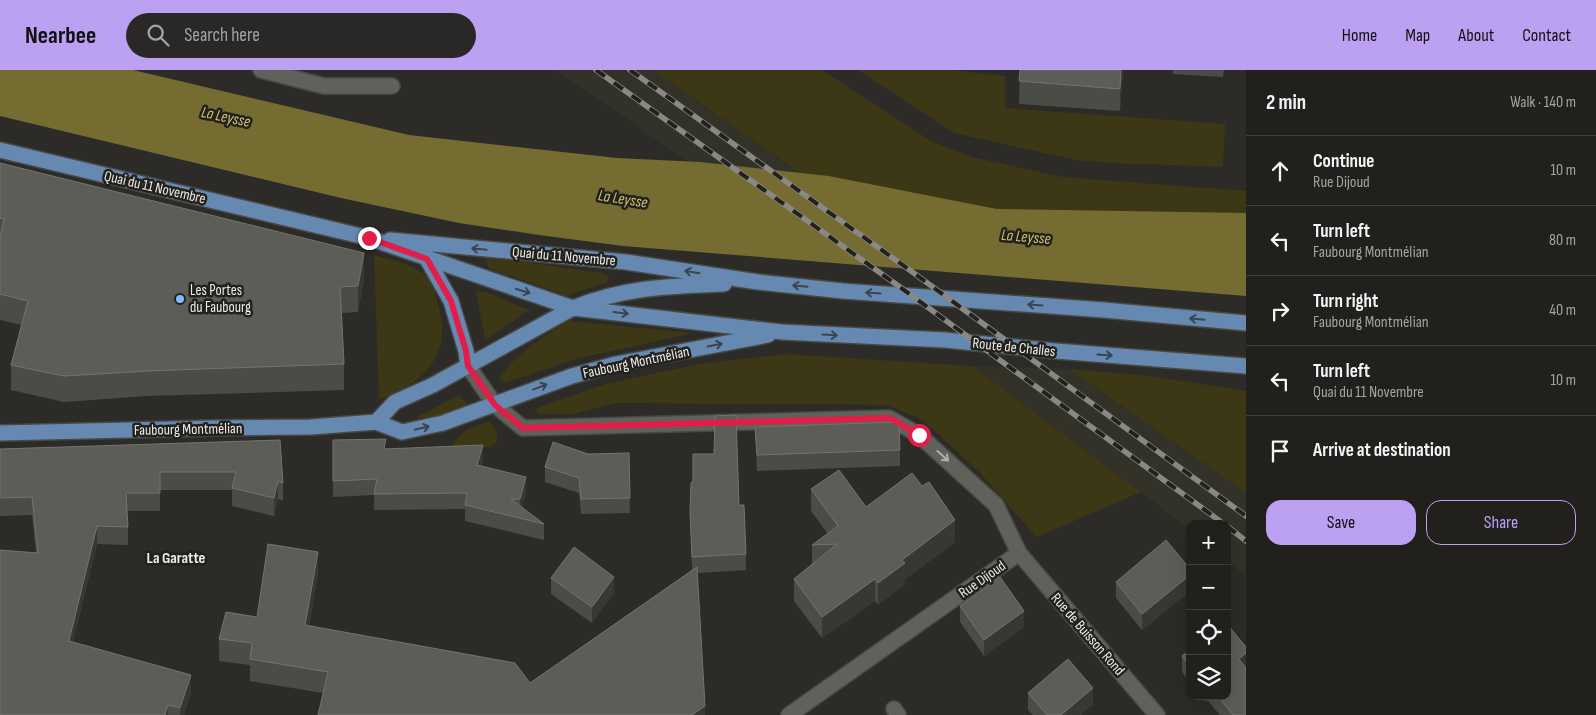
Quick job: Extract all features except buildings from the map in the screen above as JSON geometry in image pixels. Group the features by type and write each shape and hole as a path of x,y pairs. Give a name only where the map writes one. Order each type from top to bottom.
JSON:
{"main road":[{"name":"Quai du 11 Novembre","path":"0,150 369,238 573,308 782,332"},
{"name":"Quai du 11 Novembre","path":"369,238 626,262 758,282 843,291 1104,310 1246,323"},
{"path":"427,259 451,301 466,351 468,366"},
{"name":"Quai du 11 Novembre","path":"573,308 596,298 654,287 758,282"},
{"path":"376,422 396,402 433,385 573,308"},
{"name":"Route de Challes","path":"782,332 945,340 1246,366"},
{"name":"Faubourg Montmélian","path":"0,433 311,427 376,422 402,432 442,423 572,376 616,364 782,332"}],"street":[{"path":"261,70 324,86 392,86"},
{"path":"468,366 495,405"},
{"name":"Rue Dijoud","path":"495,405 523,428 890,418 919,435 996,505 1018,553 790,715"},
{"name":"Rue de Buisson Rond","path":"1018,553 1157,715"}],"shaded area":[{"path":"556,70 653,70 821,189 712,178"},
{"path":"653,70 822,70 931,141 972,157 1063,177 1246,191 1246,214 997,209 829,176 800,173"},
{"path":"858,70 950,70 1005,76 1005,108 1225,124 1223,167 1076,160 954,133"},
{"path":"374,255 412,267 425,275 433,285 442,322 442,338 438,352 431,365 409,385 379,400"},
{"path":"485,258 603,273 609,276 607,282 567,296 488,268"},
{"path":"476,291 488,293 529,310 485,340"},
{"path":"570,321 694,333 576,359 504,383 499,379 503,372 531,346"},
{"path":"786,354 972,366 1141,492 1037,537 979,472 933,429 917,417 887,405 614,403 575,414 539,414 534,409 605,384 699,364"},
{"path":"972,366 1069,369 1246,493 1246,576 1231,564 1231,520 1186,520 1186,528"},
{"path":"1069,369 1151,376 1246,391 1246,493"},
{"path":"459,395 469,406 439,416 415,418"},
{"path":"490,421 497,432 497,441 491,447 448,452 465,431"}],"water":[{"name":"La Leysse","path":"0,70 133,70 409,135 617,158 700,162 829,176 997,209 1246,213 1246,296 623,246 459,223 341,198 0,116"}],"railway":[{"path":"596,70 900,287 1219,520"},
{"path":"630,70 911,271 1246,516"},
{"path":"1231,529 1246,541"}],"place":[{"name":"Les Portes du Faubourg","path":"180,299"}],"district":[{"name":"La Garatte","path":"176,557"}],"route":[{"path":"369,238 427,259 451,301 466,351 468,366 495,405 523,428 890,418 919,435"}]}
